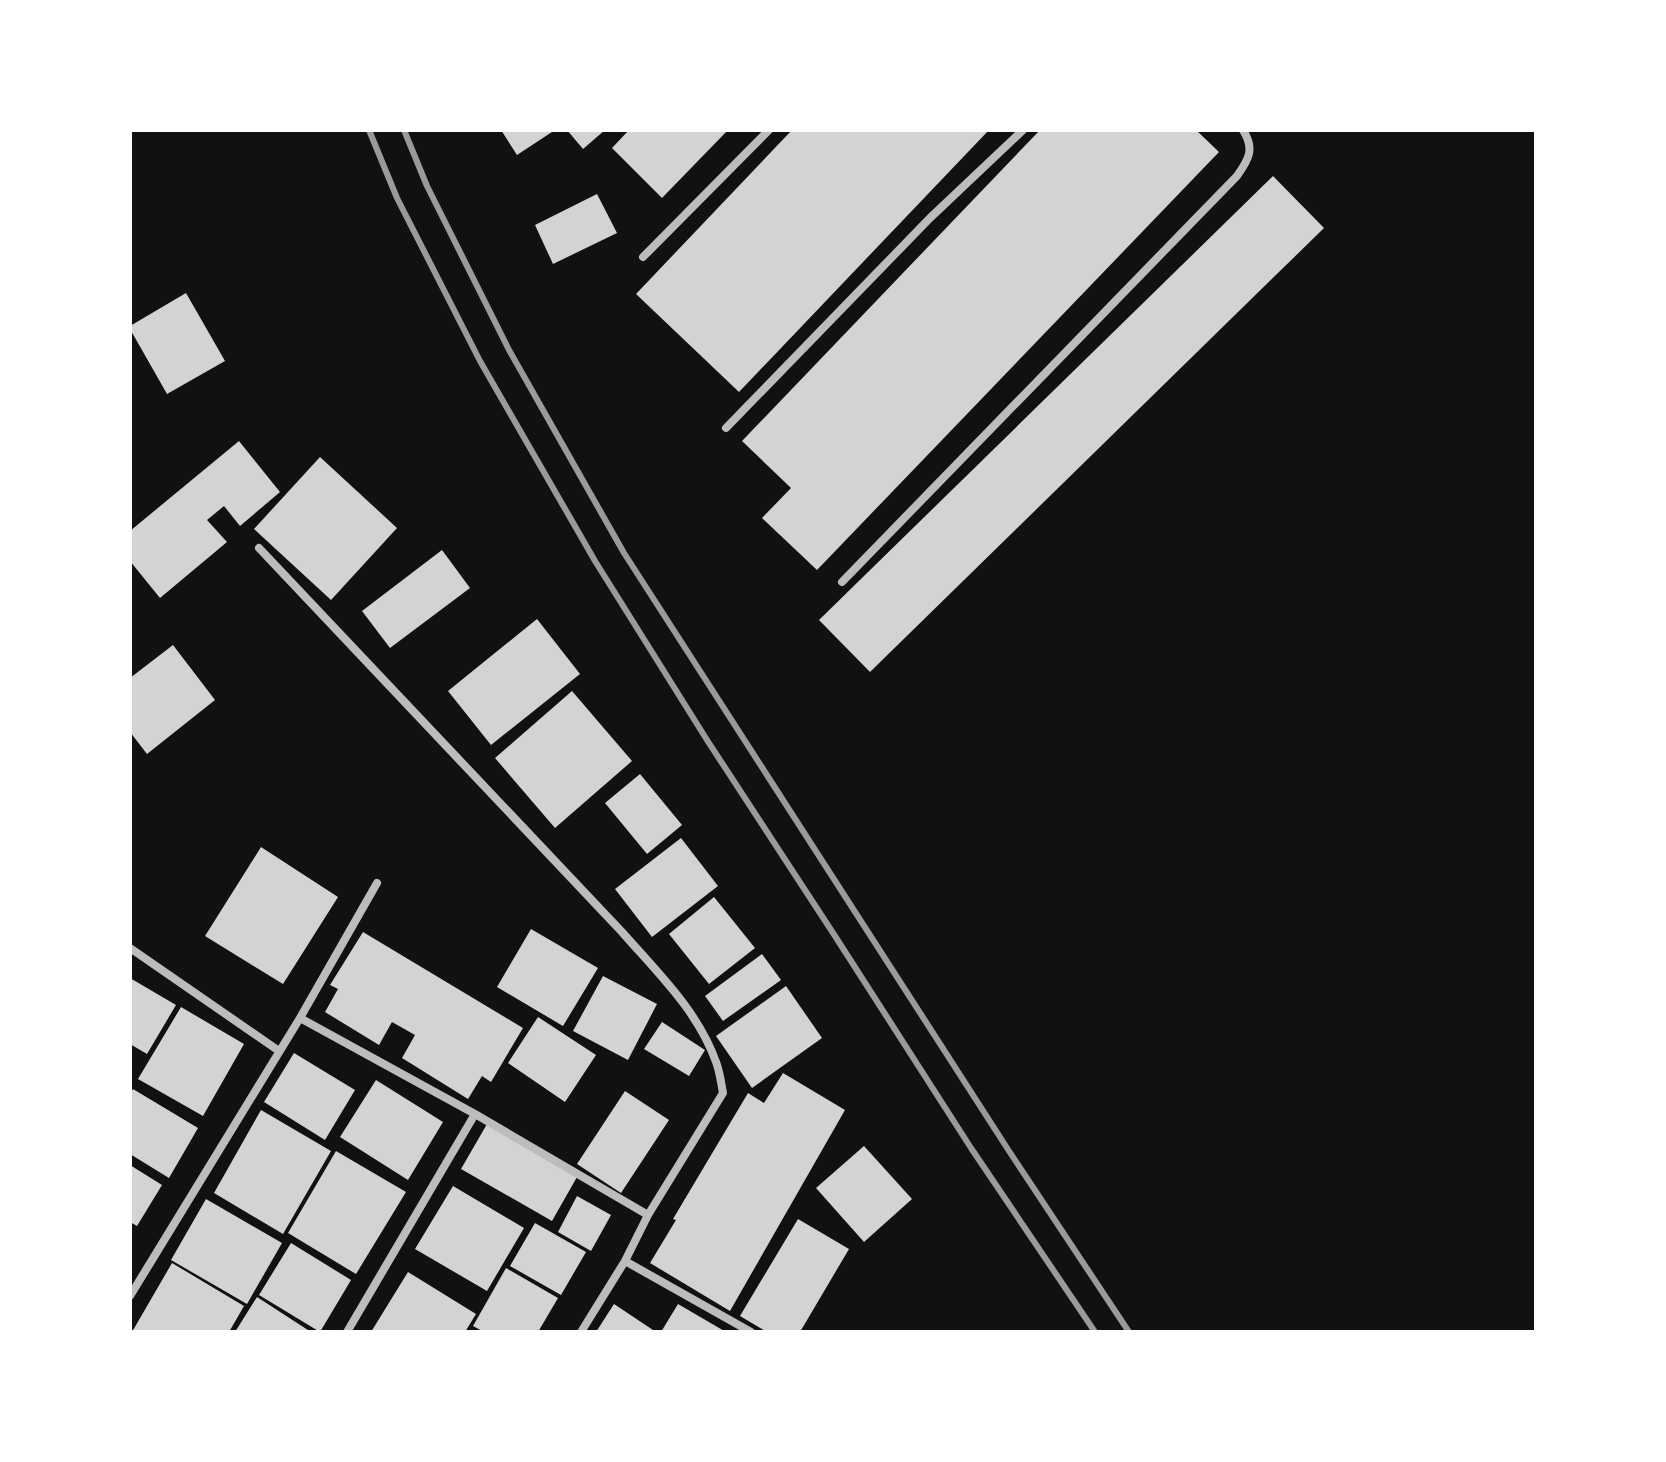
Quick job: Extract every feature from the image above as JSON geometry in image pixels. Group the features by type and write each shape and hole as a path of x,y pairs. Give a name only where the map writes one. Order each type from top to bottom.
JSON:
{"street":[{"path":"643,257 769,130"},
{"path":"726,428 930,218 1023,130"},
{"path":"842,582 1237,176 1248,160 1250,143 1243,130"},
{"path":"259,548 622,932 697,1022 717,1063 723,1093 581,1332"},
{"path":"130,1296 300,1018 377,883"},
{"path":"130,948 279,1051"},
{"path":"300,1018 475,1114 648,1215"},
{"path":"347,1332 475,1114"},
{"path":"625,1261 751,1332"}],"building":[{"path":"501,130 555,130 517,155"},
{"path":"567,130 605,130 583,149"},
{"path":"629,130 728,130 662,198 612,148"},
{"path":"792,130 989,130 739,392 636,294"},
{"path":"1040,130 1196,130 1219,152 817,570 762,518 791,488 742,441"},
{"path":"1273,176 1324,228 870,672 819,620"},
{"path":"597,194 617,233 553,264 535,225"},
{"path":"186,293 225,361 167,394 130,326"},
{"path":"239,441 280,492 240,526 224,506 207,520 227,542 160,598 130,561 130,531"},
{"path":"320,457 397,528 331,600 254,529"},
{"path":"442,550 470,588 390,648 362,611"},
{"path":"537,619 580,674 491,745 448,691"},
{"path":"173,645 215,700 147,754 130,732 130,678"},
{"path":"572,691 632,761 555,828 495,758"},
{"path":"640,774 682,825 647,854 605,803"},
{"path":"681,838 718,886 652,937 615,889"},
{"path":"261,847 338,897 283,984 205,936"},
{"path":"714,897 755,948 709,984 669,934"},
{"path":"531,929 598,968 563,1026 497,987"},
{"path":"363,932 523,1028 491,1082 482,1076 468,1099 402,1058 415,1035 392,1022 379,1045 325,1012 338,989 330,985"},
{"path":"762,954 781,980 723,1021 705,996"},
{"path":"603,976 657,1004 628,1060 573,1031"},
{"path":"130,978 176,1005 147,1054 130,1044"},
{"path":"786,986 822,1038 752,1088 716,1036"},
{"path":"181,1007 244,1044 203,1116 138,1079"},
{"path":"538,1017 596,1055 565,1102 508,1063"},
{"path":"662,1022 705,1050 689,1076 644,1049"},
{"path":"294,1053 355,1090 325,1140 264,1102"},
{"path":"783,1073 845,1110 730,1311 650,1263 748,1093 764,1103"},
{"path":"376,1080 443,1122 408,1180 340,1137"},
{"path":"133,1089 198,1128 169,1178 130,1154 130,1095"},
{"path":"625,1091 669,1120 621,1193 577,1164"},
{"path":"261,1110 331,1151 283,1234 214,1193"},
{"path":"487,1124 577,1177 552,1221 461,1169"},
{"path":"864,1146 912,1199 864,1242 816,1188"},
{"path":"336,1151 406,1192 356,1274 288,1233"},
{"path":"130,1165 162,1185 137,1226 130,1222"},
{"path":"453,1186 524,1228 487,1291 415,1249"},
{"path":"577,1196 611,1215 591,1251 558,1232"},
{"path":"206,1199 282,1243 247,1304 171,1260"},
{"path":"798,1219 849,1249 800,1332 767,1332 740,1316"},
{"path":"535,1223 586,1252 561,1295 510,1266"},
{"path":"291,1243 351,1280 320,1332 259,1295"},
{"path":"172,1263 244,1306 229,1332 132,1332"},
{"path":"506,1268 558,1298 538,1332 484,1332 473,1326"},
{"path":"408,1272 476,1314 465,1332 371,1332"},
{"path":"257,1297 311,1332 235,1332"},
{"path":"614,1304 656,1332 596,1332"},
{"path":"678,1304 726,1332 661,1332"}],"railway":[{"path":"369,130 397,198 480,361 595,561 971,1148 1095,1332"},
{"path":"404,130 427,186 509,350 624,553 1129,1332"}]}
